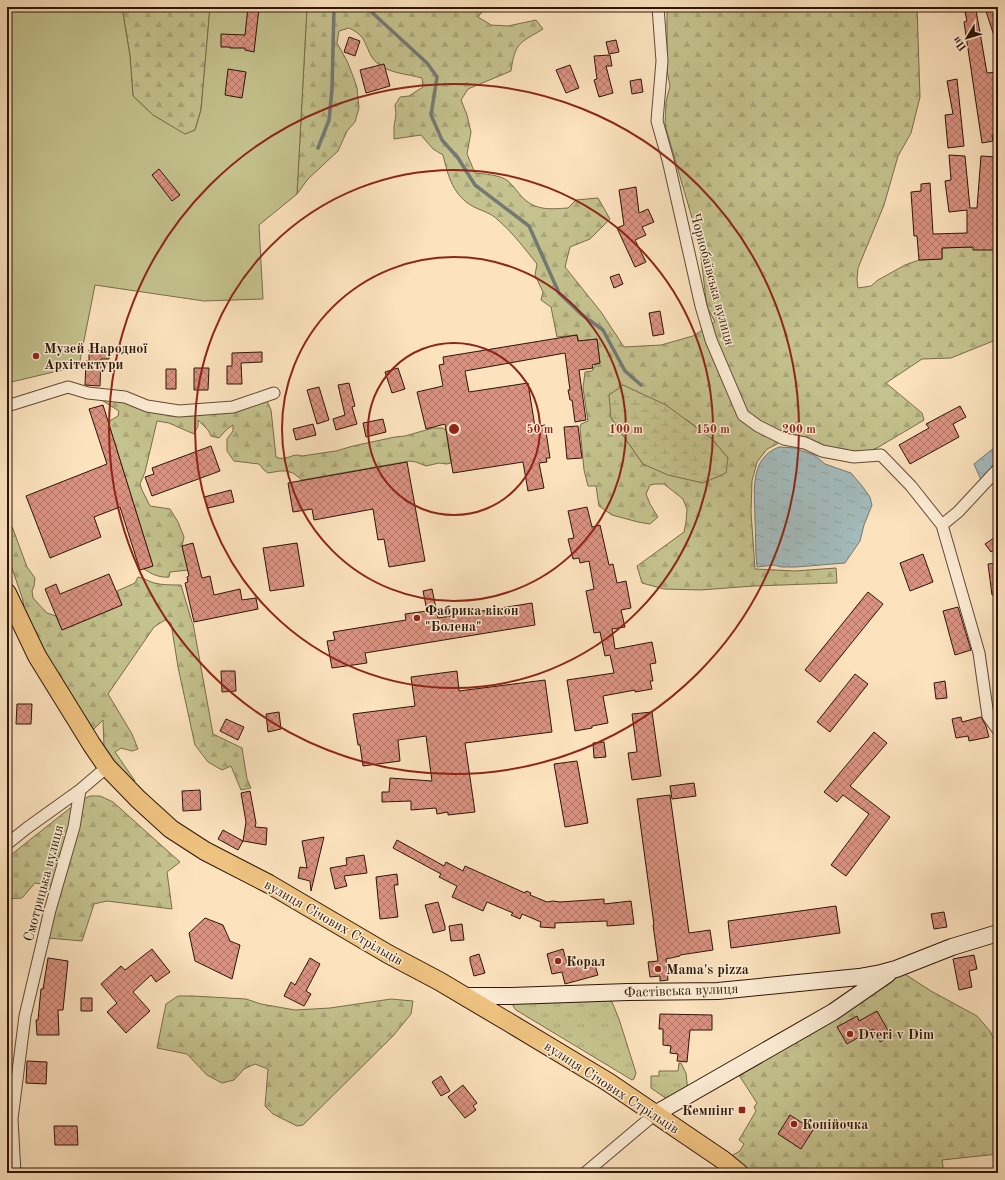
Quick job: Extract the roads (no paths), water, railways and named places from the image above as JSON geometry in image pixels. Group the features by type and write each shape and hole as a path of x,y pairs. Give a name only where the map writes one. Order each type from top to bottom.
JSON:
{"main road":[{"name":"вулиця Січових Стрільців","path":"7,593 37,656 69,710 107,767 138,799 171,829 205,851 269,884 388,954 510,1022 608,1082 655,1114 722,1167 739,1173"},
{"name":"Фастівська вулиця","path":"464,996 718,991 859,977 896,969 952,947 998,933"},
{"name":"Фастівська вулиця","path":"655,1114 833,1012 896,969"},
{"path":"510,1022 505,1004 511,996"}],"street":[{"name":"Чорнобаївська вулиця","path":"658,7 662,61 658,121 701,306 711,340 743,415 758,426 784,439 805,444 822,452 854,457 881,455 911,486 942,525 979,653 988,716 998,730"},
{"path":"7,406 68,387 88,393 125,398 147,406 179,411 233,407 274,393"},
{"path":"942,525 958,512 998,469"},
{"path":"7,844 80,790 107,767"},
{"name":"Смотрицька вулиця","path":"15,1173 12,1119 25,1016 50,910 74,827 80,790"},
{"path":"585,1173 655,1114"}],"water":[{"path":"779,447 795,448 814,455 825,464 851,473 870,497 872,505 864,525 860,541 845,563 796,567 782,567 774,565 757,567 754,499 755,478 762,460 769,453"},
{"path":"995,447 998,450 998,463 981,480 974,464"}],"waterway":[{"path":"318,148 329,120 332,90 334,7"},
{"path":"366,7 427,63 437,77 431,115 442,140 458,158 475,185 529,226 559,293 581,314 603,330 625,371 641,385"}],"place":[{"name":"Музей Народної Архітектури","path":"36,356"},
{"name":"Фабрика вікон \"Болена\"","path":"417,618"},
{"name":"Корал","path":"558,961"},
{"name":"Mama's pizza","path":"658,969"},
{"name":"Dveri v Dim","path":"850,1034"},
{"name":"Кемпінг","path":"742,1110"},
{"name":"Копійочка","path":"794,1124"}]}
